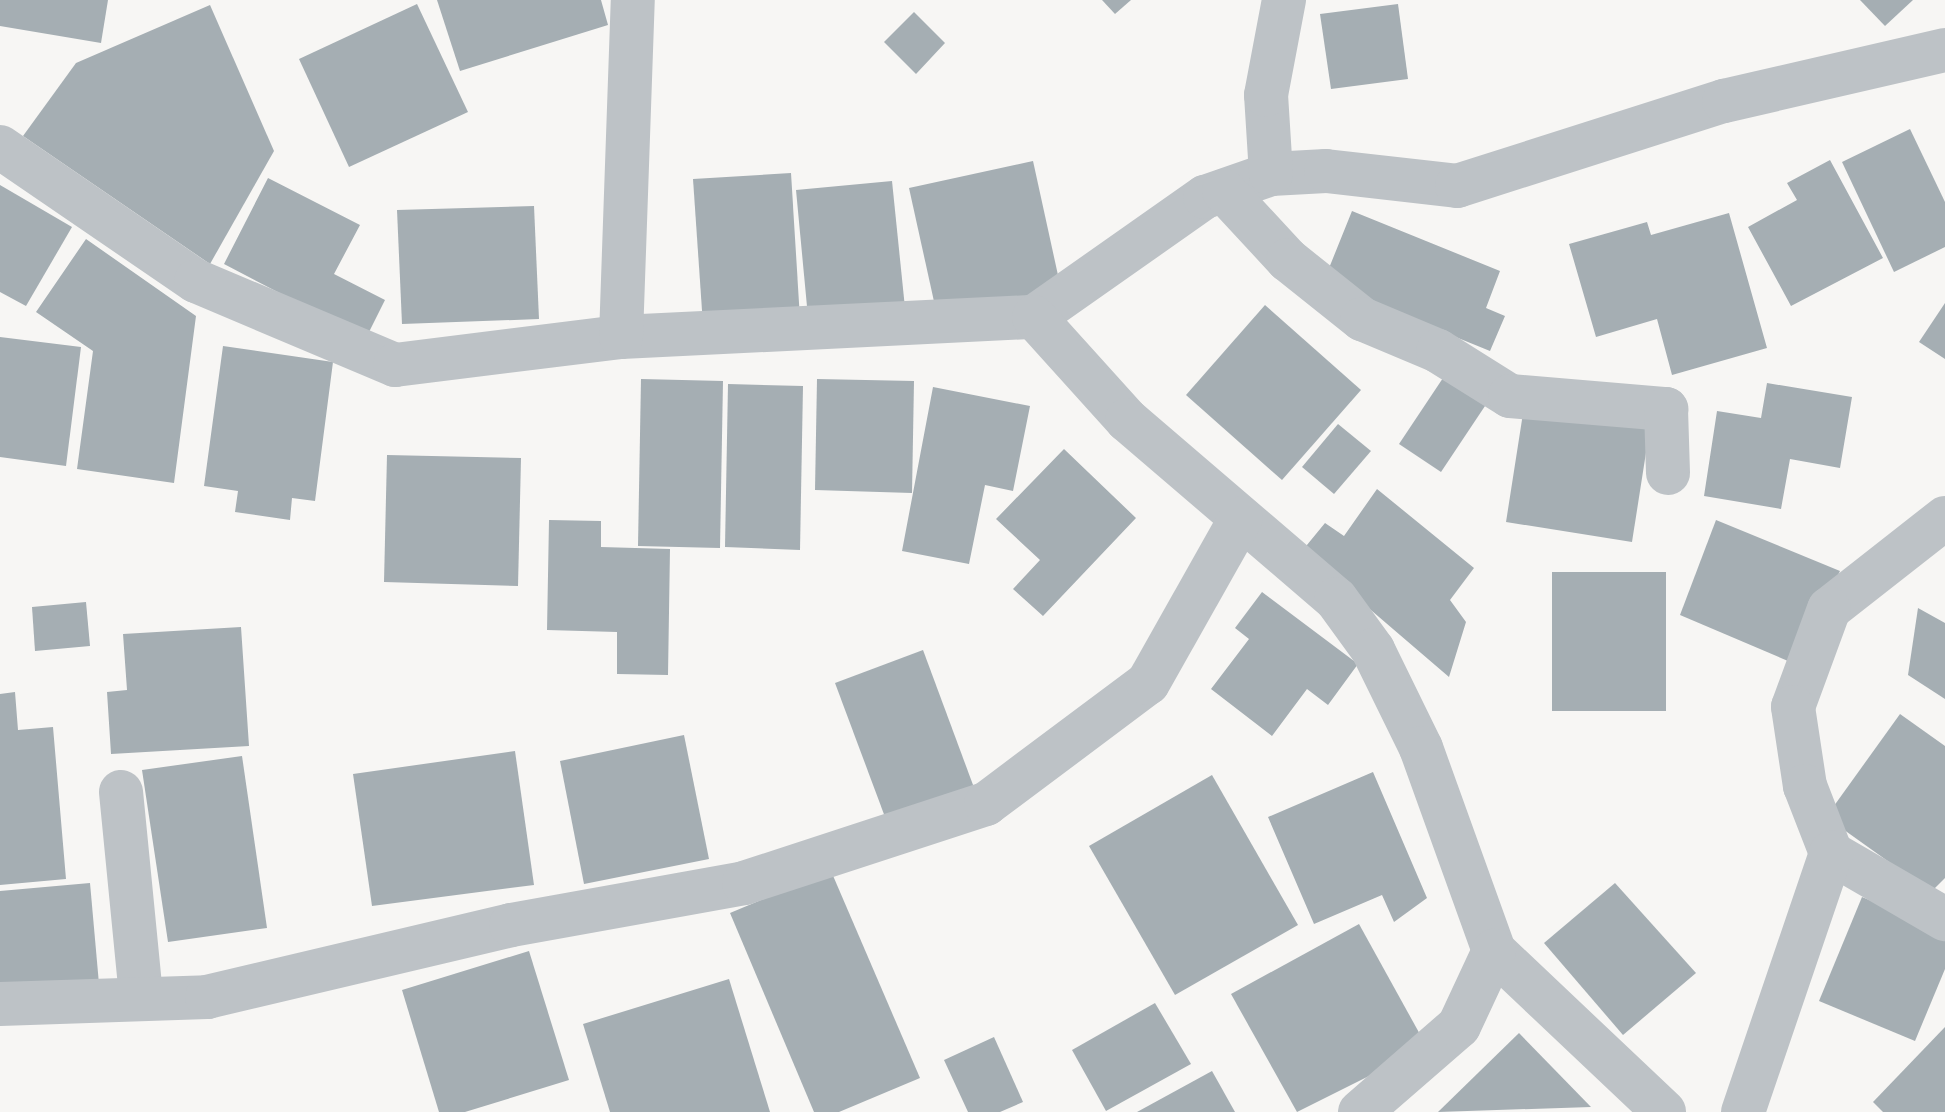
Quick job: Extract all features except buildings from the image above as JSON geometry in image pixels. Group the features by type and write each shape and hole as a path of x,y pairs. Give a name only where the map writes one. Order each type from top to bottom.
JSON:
{"street":[{"path":"621,337 633,0"},
{"path":"1271,174 1266,95 1284,0"},
{"path":"0,147 196,281 395,365 621,337 1034,317 1224,191 1271,174 1326,171 1457,186 1724,101 1945,50"},
{"path":"1224,191 1288,260 1362,319 1438,351 1510,396 1666,409 1668,473"},
{"path":"1034,317 1127,420 1336,599 1373,650 1421,748 1494,951 1664,1112"},
{"path":"0,1004 141,996 207,997 511,925 744,883 986,804 1148,683 1241,518"},
{"path":"1945,518 1829,609 1793,707 1805,786 1831,853 1945,919"},
{"path":"121,792 141,996"},
{"path":"1743,1112 1831,853"},
{"path":"1360,1112 1459,1026 1494,951"}]}
